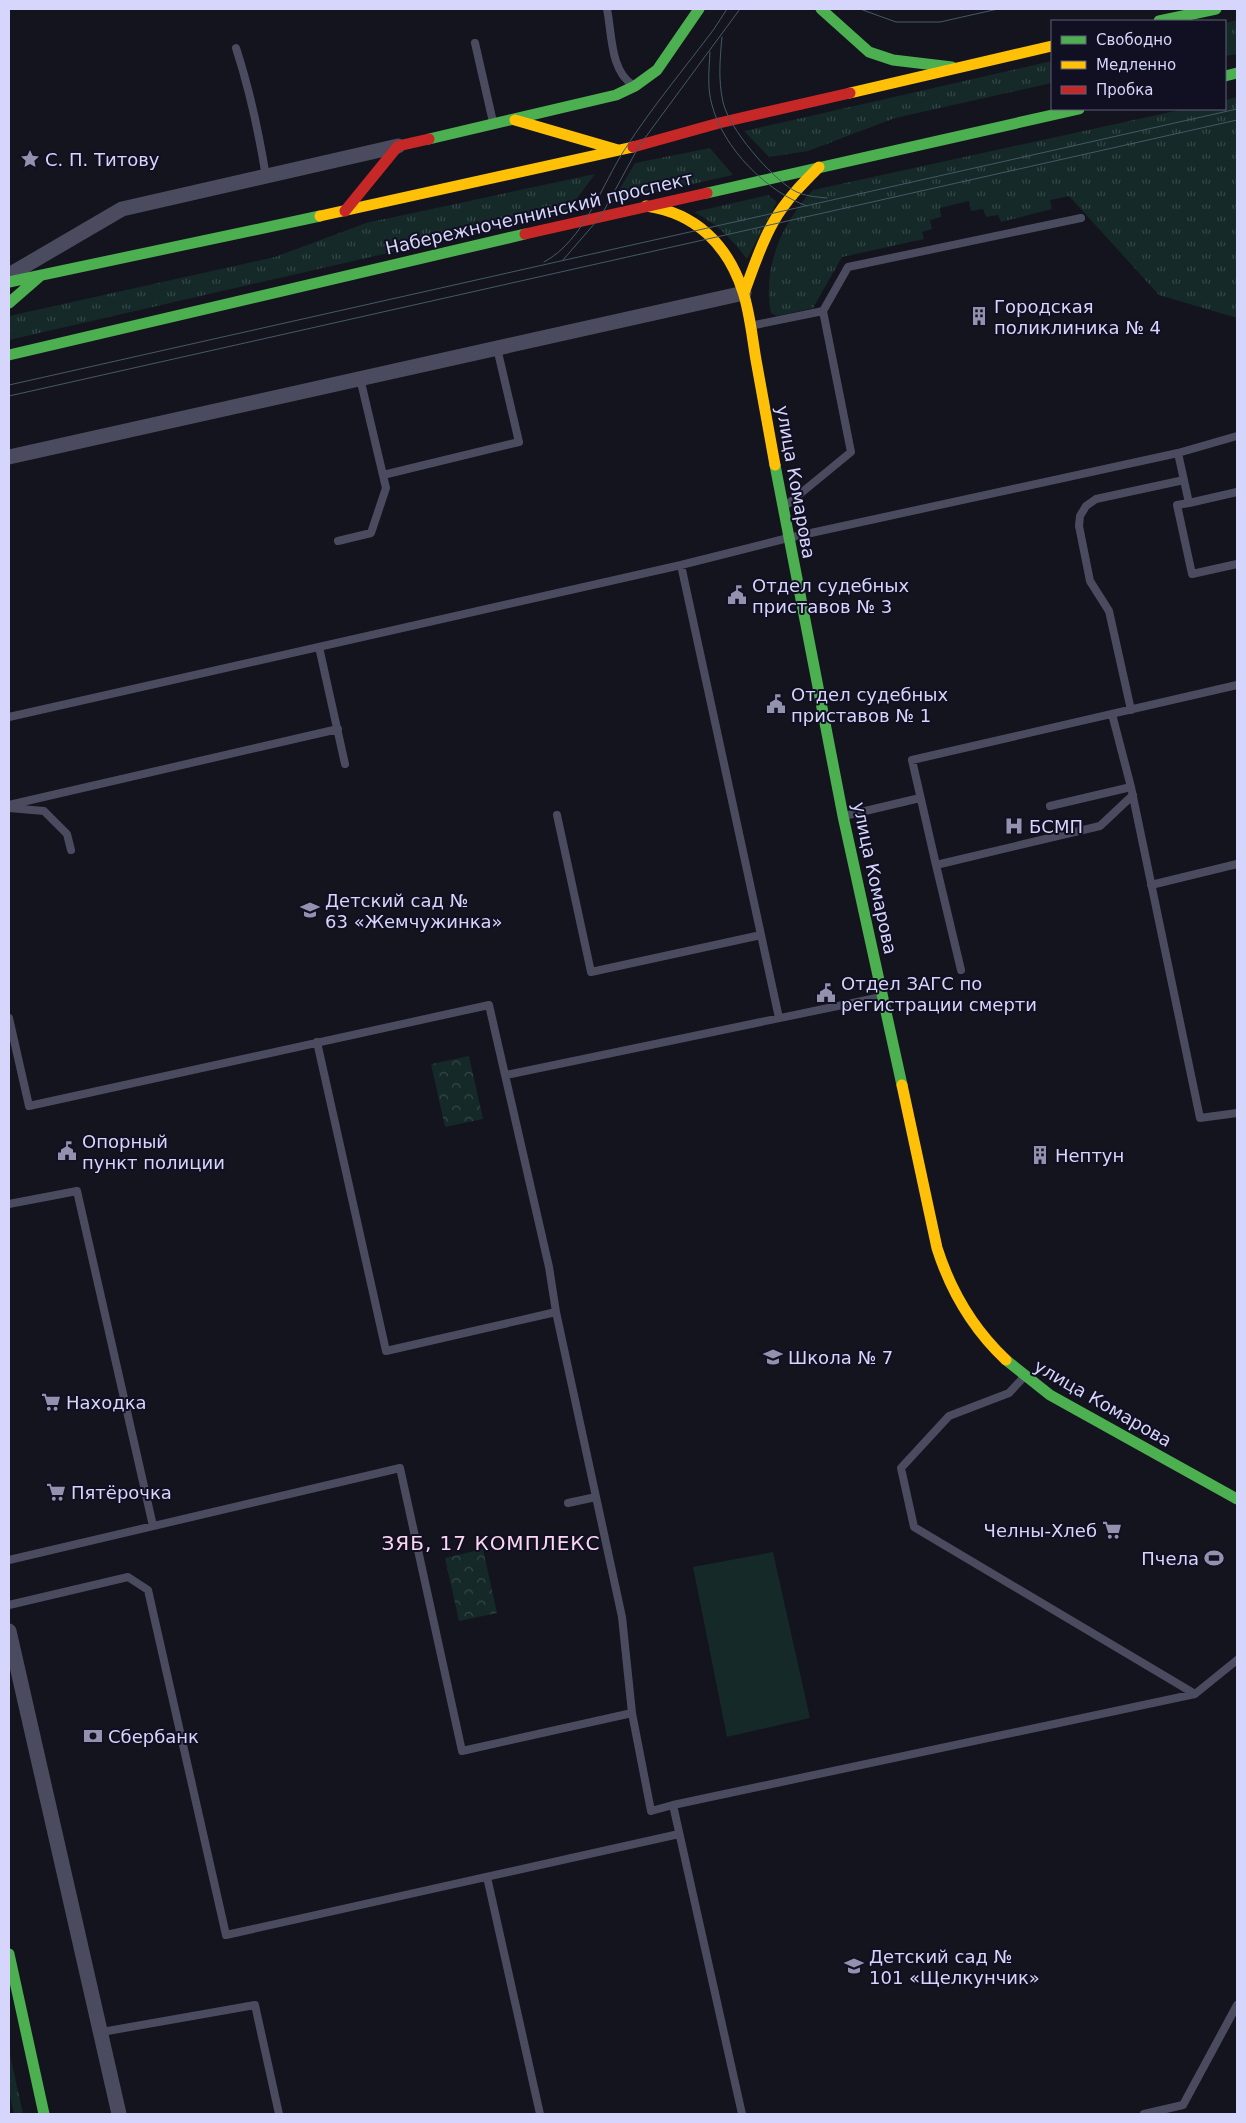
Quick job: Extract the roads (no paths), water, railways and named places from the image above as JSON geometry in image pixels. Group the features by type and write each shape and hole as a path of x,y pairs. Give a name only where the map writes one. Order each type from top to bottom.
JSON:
{"main road":[{"path":"344,211 398,146 616,94 635,86 657,70 699,9"},
{"path":"821,9 869,52 893,60 957,67"},
{"path":"1177,20 1216,9"},
{"path":"9,282 344,211 618,150 719,123 1051,46"},
{"name":"Набережночелнинский проспект","path":"10,354 645,206 1075,110"},
{"path":"514,119 618,150"},
{"path":"744,293 780,211 795,191 819,167"},
{"name":"улица Комарова","path":"645,206 661,207 690,220 713,238 731,262 744,293 788,538 843,816 937,1248 944,1272 958,1302 970,1321 993,1351 1023,1377 1050,1395 1237,1499"},
{"path":"9,303 42,275"},
{"path":"9,1954 44,2114"}],"street":[{"path":"9,275 122,208 398,146"},
{"path":"9,457 744,293"},
{"path":"9,1631 102,2032 119,2114"}],"lane":[{"path":"607,9 617,66 624,78 635,86"},
{"path":"475,43 493,124"},
{"path":"236,48 247,81 260,137 266,177"},
{"path":"783,509 850,452 823,311 848,267 1081,218"},
{"path":"750,326 823,311"},
{"path":"383,475 520,442 497,348"},
{"path":"338,541 371,533 386,488 360,378"},
{"path":"9,717 681,565 788,538 1178,454 1237,436"},
{"path":"1178,454 1189,503"},
{"path":"1131,710 1109,611 1090,581 1080,526 1080,516 1086,506 1096,499 1184,480"},
{"path":"1237,492 1177,505 1192,574 1237,564"},
{"path":"681,565 779,1018"},
{"path":"319,647 345,764"},
{"path":"961,970 912,760 1237,685"},
{"path":"1112,714 1132,791 1200,1118 1237,1112"},
{"path":"9,807 338,729"},
{"path":"1050,806 1132,791"},
{"path":"936,864 1100,826 1132,791"},
{"path":"843,816 920,798"},
{"path":"9,807 44,811 67,834 71,850"},
{"path":"557,815 591,972 761,935"},
{"path":"1152,885 1237,864"},
{"path":"506,1075 882,997"},
{"path":"9,1018 29,1106 489,1005 549,1268 556,1312 622,1617 632,1713 651,1811 1195,1694 1237,1660"},
{"path":"317,1042 386,1351 556,1312"},
{"path":"9,1204 76,1191 153,1526"},
{"path":"1023,1377 1009,1393 949,1416 901,1468 914,1527 1195,1694"},
{"path":"9,1560 400,1468 462,1751 632,1713"},
{"path":"568,1503 596,1498"},
{"path":"9,1605 128,1577 148,1590 226,1935 679,1834"},
{"path":"673,1805 742,2114"},
{"path":"487,1877 540,2114"},
{"path":"102,2032 255,2005 279,2114"},
{"path":"1144,2114 1184,2105 1237,2005"}],"tram line":[{"path":"544,262 558,253 581,226 635,133 727,9"},
{"path":"563,260 601,216 639,146 740,9"},
{"path":"860,9 896,22 940,22 998,9"},
{"path":"895,9 939,9"},
{"path":"722,37 720,86 723,102 733,125 762,163 793,190 801,194 827,198"},
{"path":"710,52 710,99 726,137 736,152 762,179 777,190 807,206"},
{"path":"9,385 1237,109"},
{"path":"9,396 1237,120"}],"place":[{"name":"С. П. Титову","path":"30,159"},
{"name":"Городская поликлиника № 4","path":"979,316"},
{"name":"Отдел судебных приставов № 3","path":"737,595"},
{"name":"Отдел судебных приставов № 1","path":"776,704"},
{"name":"БСМП","path":"1014,826"},
{"name":"Детский сад № 63 «Жемчужинка»","path":"310,910"},
{"name":"Отдел ЗАГС по регистрации смерти","path":"826,993"},
{"name":"Опорный пункт полиции","path":"67,1151"},
{"name":"Нептун","path":"1040,1155"},
{"name":"Школа № 7","path":"773,1357"},
{"name":"Находка","path":"51,1402"},
{"name":"Пятёрочка","path":"56,1492"},
{"name":"Челны-Хлеб","path":"1112,1530"},
{"name":"Пчела","path":"1214,1558"},
{"name":"Сбербанк","path":"93,1736"},
{"name":"Детский сад № 101 «Щелкунчик»","path":"854,1966"}],"district":[{"name":"ЗЯБ, 17 КОМПЛЕКС","path":"491,1543"}]}
